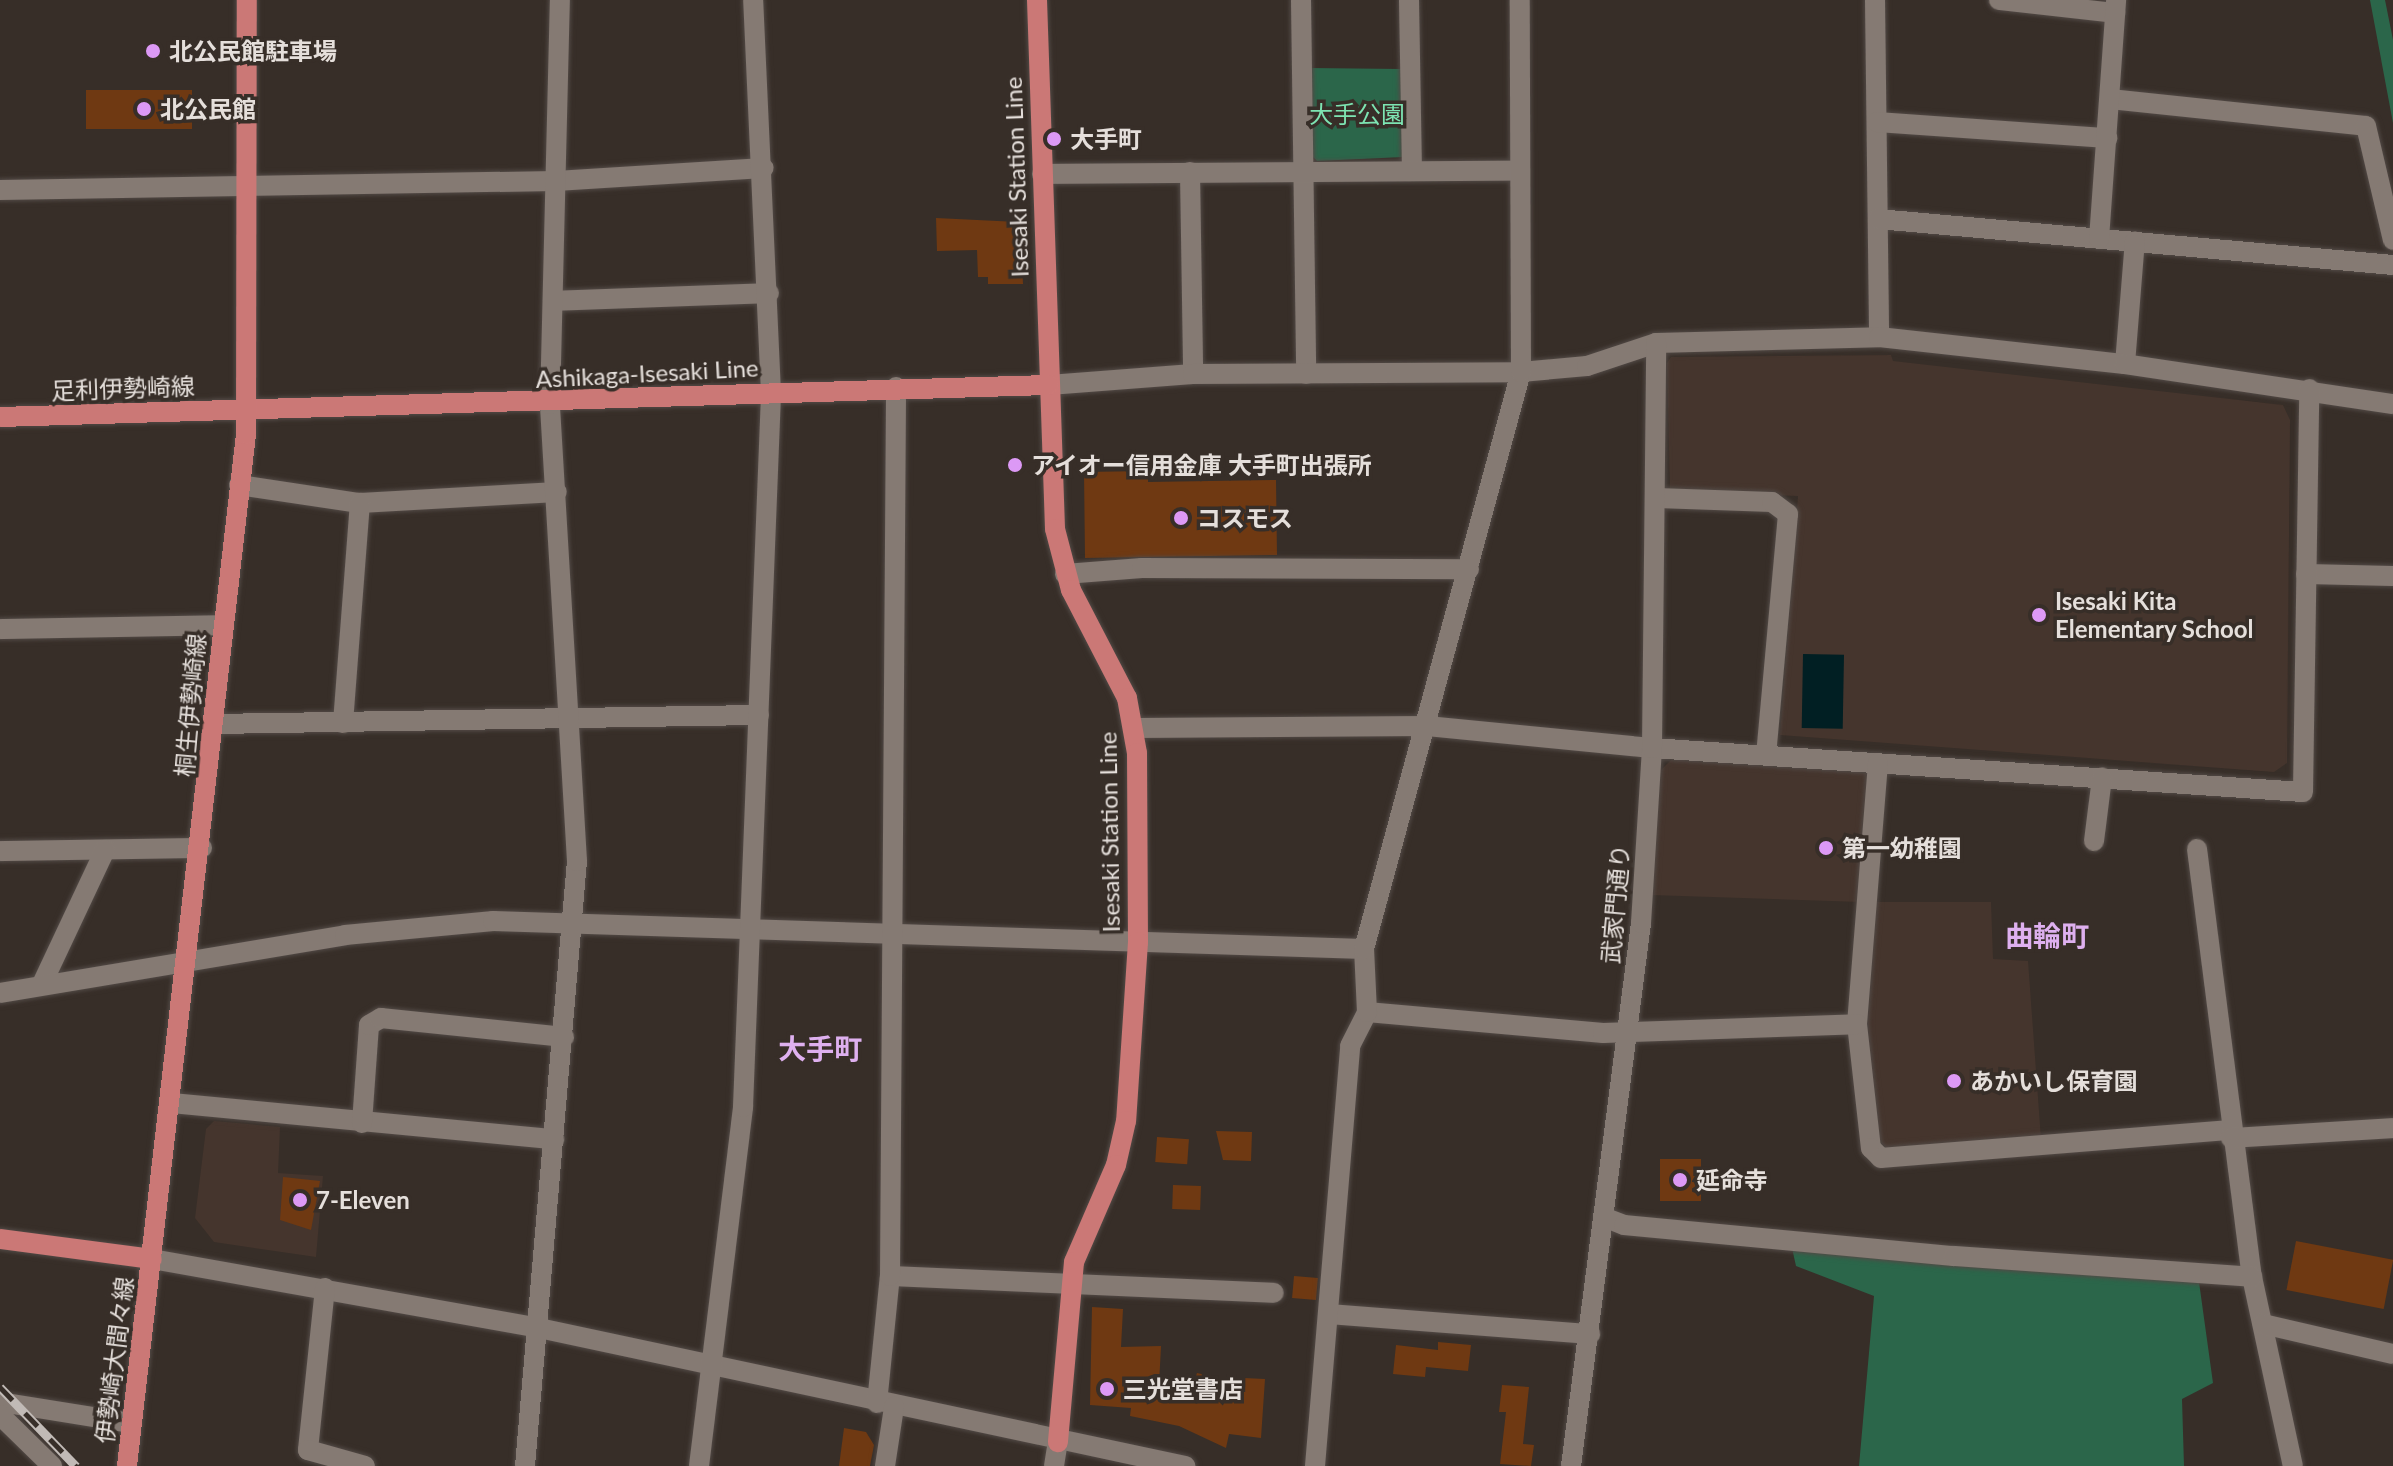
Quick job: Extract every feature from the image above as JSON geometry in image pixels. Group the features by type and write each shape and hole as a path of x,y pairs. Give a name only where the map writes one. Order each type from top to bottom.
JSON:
{"main road":[{"name":"桐生伊勢崎線","path":"152,1259 202,848 247,410 247,0"},
{"name":"Isesaki Station Line","path":"1037,0 1055,529 1065,574 1113,666 1134,728 1138,942 1123,1140 1085,1226 1070,1285 1058,1442"},
{"name":"Ashikaga-Isesaki Line","path":"247,410 550,404 896,387 1049,385"},
{"name":"足利伊勢崎線","path":"0,417 247,410"},
{"path":"0,1239 152,1259"},
{"name":"伊勢崎大間々線","path":"127,1466 152,1259"}],"street":[{"path":"525,1466 574,921 568,719 550,404 560,0"},
{"path":"699,1466 743,1107 771,393 764,168 753,0"},
{"path":"1301,0 1306,374"},
{"path":"1409,0 1412,171"},
{"path":"1315,1466 1350,1046 1367,1012 1364,949 1521,372 1520,0"},
{"path":"1875,0 1879,337"},
{"path":"1999,0 2116,6 2099,239"},
{"path":"2110,99 2366,126 2393,240"},
{"path":"1877,122 2107,138"},
{"path":"0,190 245,189 556,181 764,168"},
{"path":"1042,174 1519,171"},
{"path":"1190,172 1193,374"},
{"path":"1878,219 2393,265"},
{"path":"2125,364 2135,241"},
{"path":"553,301 769,293"},
{"path":"1049,385 1193,374 1521,372 1587,366 1656,343 1879,337 2125,364 2309,389 2393,404"},
{"name":"武家門通り","path":"1571,1466 1629,1029 1652,748 1657,498 1656,343"},
{"path":"885,1466 895,931 896,387"},
{"path":"1134,728 1427,726 1652,748 2303,792 2309,389"},
{"path":"239,485 360,503 557,492"},
{"path":"1657,498 1772,502 1788,514 1766,755"},
{"path":"343,723 360,503"},
{"path":"1065,574 1142,568 1469,569"},
{"path":"2306,574 2393,576"},
{"path":"0,629 223,625"},
{"path":"214,724 759,715"},
{"path":"1878,763 1857,1024 1871,1148 1881,1158 2230,1134 2393,1128"},
{"path":"2094,841 2102,778"},
{"path":"0,851 202,848"},
{"path":"2197,849 2230,1134 2252,1277 2293,1466"},
{"path":"42,984 105,850"},
{"path":"0,993 187,959 412,927 574,921 1364,949"},
{"path":"1367,1012 1603,1033 1629,1029 1857,1024"},
{"path":"362,1123 369,1025 381,1018 564,1037"},
{"path":"171,1103 554,1139"},
{"path":"1606,1218 1624,1225 1938,1255 2252,1277"},
{"path":"152,1259 539,1328 1058,1442 1091,1443 1185,1466"},
{"path":"890,1276 1274,1293"},
{"path":"325,1288 307,1458 365,1466"},
{"path":"1329,1314 1590,1334"},
{"path":"2263,1324 2393,1354"},
{"path":"0,1402 131,1423"},
{"path":"0,1415 52,1466"},
{"path":"1054,1466 1058,1442"}],"shaded area":[{"name":"Isesaki Kita Elementary School","path":"1891,355 1893,361 2283,405 2290,420 2287,763 2274,772 1780,735 1798,496 1670,491 1667,363 1671,357"},
{"path":"1674,757 1864,769 1870,776 1861,902 1651,895 1659,772"},
{"name":"あかいし保育園","path":"1875,902 1991,902 1993,959 2028,961 2041,1139 1889,1150 1876,1138 1868,1024"},
{"path":"214,1121 280,1127 278,1173 323,1176 316,1257 214,1242 195,1218 206,1129"}],"green space":[{"path":"2370,0 2385,0 2393,40 2393,123"},
{"name":"大手公園","path":"1310,68 1402,69 1404,157 1317,161 1310,154"},
{"path":"1792,1248 2199,1282 2213,1383 2182,1399 2184,1466 1859,1466 1874,1296 1796,1266"}],"water":[{"path":"1803,654 1844,655 1843,729 1802,728"}],"building":[{"path":"86,90 192,90 192,129 86,129"},
{"path":"936,218 1020,222 1023,284 988,284 988,277 978,277 977,250 937,251"},
{"name":"コスモス","path":"1148,471 1148,482 1276,480 1277,555 1085,558 1084,472"},
{"path":"1216,1131 1252,1132 1251,1161 1223,1160"},
{"path":"1157,1137 1189,1139 1187,1164 1155,1162"},
{"name":"延命寺","path":"1660,1159 1701,1159 1701,1201 1660,1201"},
{"name":"7-Eleven","path":"283,1177 320,1181 311,1230 280,1220"},
{"path":"1173,1185 1201,1186 1200,1210 1172,1209"},
{"path":"2296,1241 2393,1260 2384,1309 2286,1290"},
{"path":"1294,1276 1318,1278 1316,1300 1292,1298"},
{"path":"1092,1307 1123,1309 1121,1347 1161,1346 1159,1385 1192,1388 1197,1373 1242,1383 1244,1378 1265,1379 1261,1438 1229,1434 1226,1448 1179,1426 1130,1416 1131,1408 1090,1405"},
{"path":"1438,1342 1471,1345 1468,1371 1426,1367 1425,1377 1393,1374 1396,1345 1438,1350"},
{"path":"1502,1385 1529,1387 1523,1444 1534,1445 1531,1466 1500,1464 1506,1412 1499,1412"},
{"path":"844,1428 866,1432 874,1445 870,1466 839,1466"}],"railway":[{"path":"0,1387 76,1466"}],"place":[{"name":"北公民館駐車場","path":"153,51"},
{"name":"北公民館","path":"144,109"},
{"name":"大手町","path":"1054,139"},
{"name":"アイオー信用金庫 大手町出張所","path":"1015,465"},
{"name":"コスモス","path":"1181,518"},
{"name":"Isesaki Kita Elementary School","path":"2039,615"},
{"name":"第一幼稚園","path":"1826,848"},
{"name":"あかいし保育園","path":"1954,1081"},
{"name":"延命寺","path":"1680,1180"},
{"name":"7-Eleven","path":"300,1200"},
{"name":"三光堂書店","path":"1107,1389"}],"district":[{"name":"曲輪町","path":"2047,935"},
{"name":"大手町","path":"820,1048"}]}
